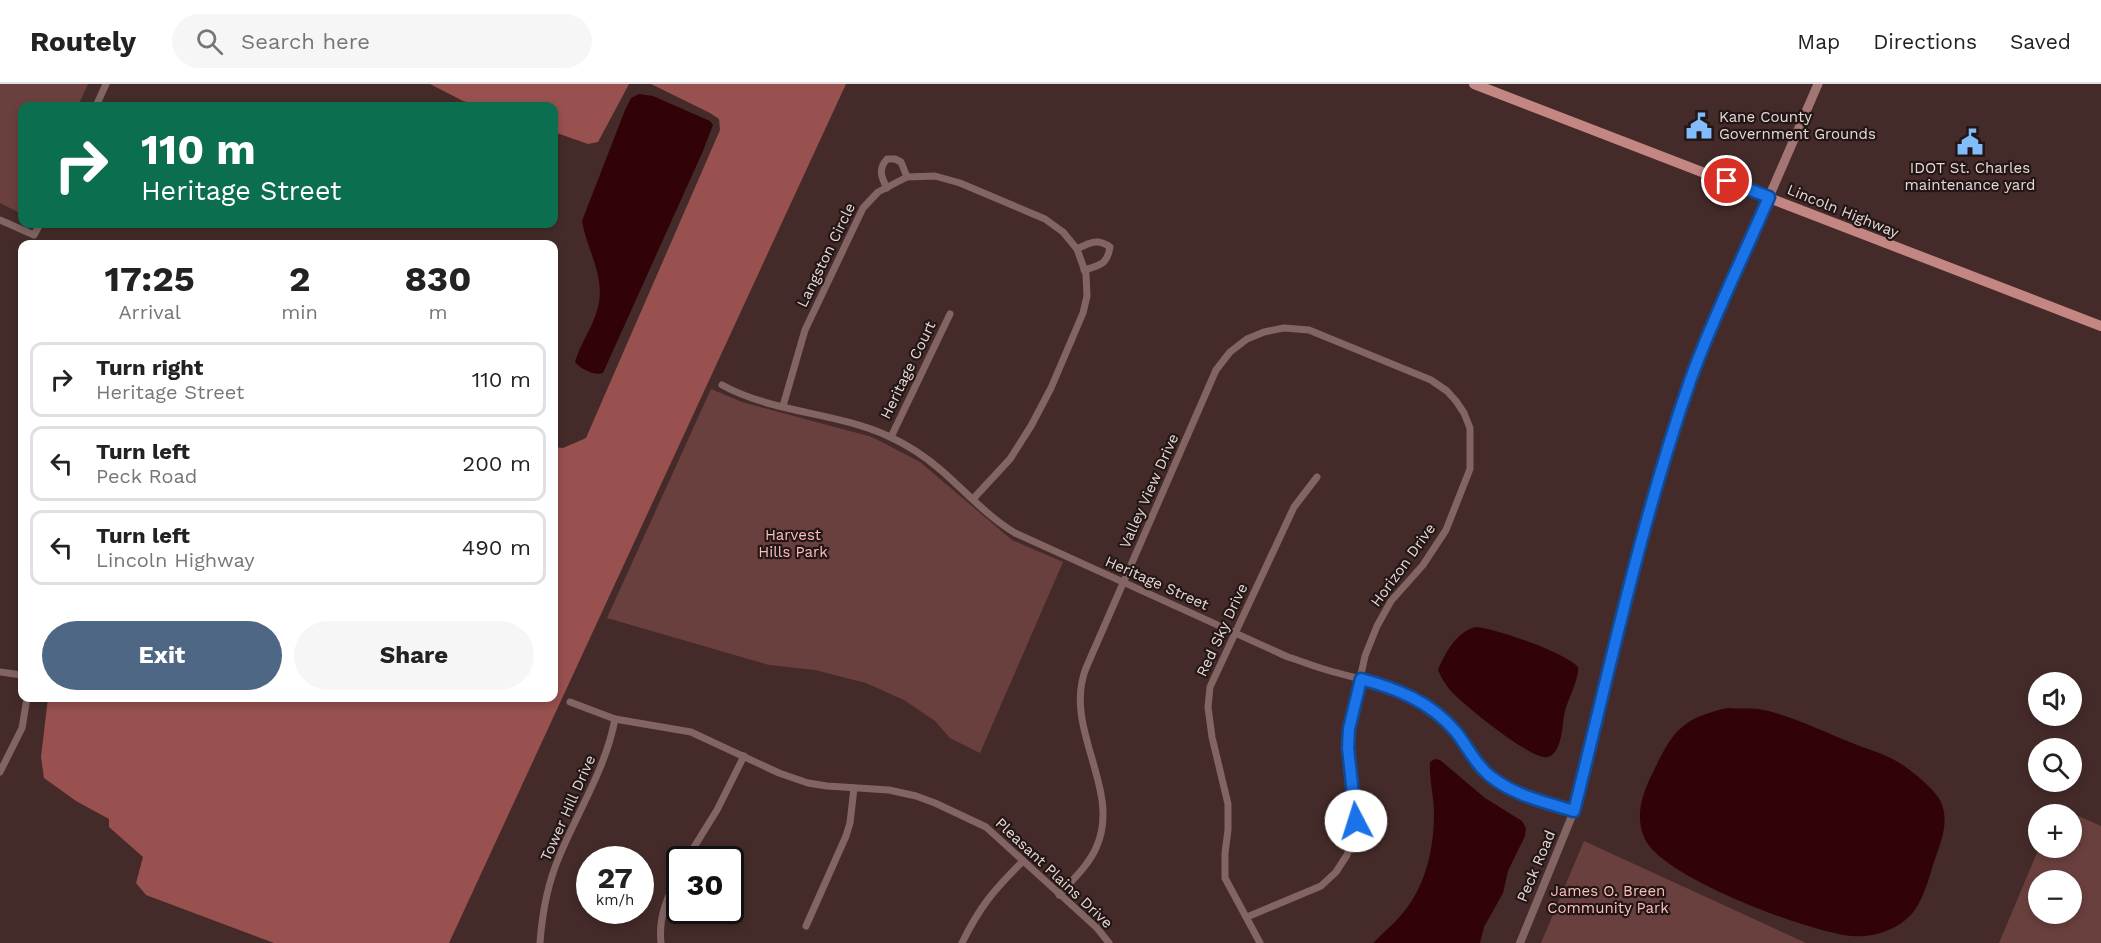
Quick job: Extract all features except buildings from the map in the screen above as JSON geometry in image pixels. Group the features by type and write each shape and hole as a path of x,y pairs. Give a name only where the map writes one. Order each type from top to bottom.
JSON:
{"main road":[{"name":"Lincoln Highway","path":"1474,84 2101,326"},
{"name":"Peck Road","path":"1769,197 1818,84"}],"street":[{"path":"98,102 106,84"},
{"path":"887,188 880,172 887,159 902,162 907,177"},
{"name":"Langston Circle","path":"783,406 805,330 863,208 878,192 907,177 935,176 981,192 1045,219 1063,232 1077,249 1084,270 1087,296 1083,313 1051,388 1031,426 1010,459 973,499"},
{"name":"Peck Road","path":"1520,943 1574,811 1637,558 1683,404 1711,329 1769,197"},
{"path":"0,220 18,228"},
{"path":"18,228 34,235 38,228"},
{"path":"1077,249 1093,241 1104,242 1110,247 1108,258 1100,265 1084,270"},
{"name":"Heritage Court","path":"891,437 950,314"},
{"name":"Valley View Drive","path":"1059,895 1087,864 1095,850 1104,820 1103,804 1082,724 1079,692 1086,668 1216,370 1230,352 1247,339 1264,332 1284,328 1297,328 1323,335 1382,359"},
{"name":"Horizon Drive","path":"1247,917 1321,886 1336,872 1347,855 1355,831 1356,813 1348,748 1349,729 1365,656 1377,626 1391,601 1436,549 1470,469 1470,428 1456,401 1447,391 1431,380 1382,359"},
{"name":"Heritage Street","path":"722,385 744,396 852,423 891,437 933,463 998,522 1015,533 1287,657 1404,693 1443,718 1458,734 1472,758 1489,775 1506,787 1526,796 1574,811"},
{"name":"Red Sky Drive","path":"1260,943 1226,878 1228,804 1212,737 1208,707 1210,687 1294,507 1317,477"},
{"path":"0,672 18,674"},
{"path":"0,772 22,728 26,702"},
{"name":"Pleasant Plains Drive","path":"570,702 615,719 691,732 799,781 817,785 903,792 935,803 986,826 1097,928 1109,943"},
{"name":"Tower Hill Drive","path":"540,943 549,886 557,860 606,755 615,719"},
{"path":"695,846 717,810 744,756"},
{"path":"806,926 846,836 850,823 854,788"},
{"path":"962,943 980,908 991,893 1023,861"},
{"path":"662,943 660,930 666,906"}],"green space":[{"path":"0,84 88,84 80,102 18,102 18,212 0,203"},
{"name":"Harvest Hills Park","path":"711,389 742,402 872,437 920,462 1012,540 1063,562 980,753 950,738 935,721 904,700 866,683 815,670 769,665 607,618"},
{"path":"2082,818 2101,826 2101,943 1999,943 2028,874 2028,924 2082,924 2082,870 2030,870 2035,858 2082,858"},
{"name":"James O. Breen Community Park","path":"1584,841 1806,943 1541,943"}],"shaded area":[{"path":"430,84 629,84 598,142 588,144 558,133 558,102 463,101"},
{"path":"651,84 846,84 449,943 274,943 146,895 136,883 143,857 109,827 109,819 76,801 44,778 41,757 48,702 558,702 558,447 563,448 586,438 720,130 719,119"},
{"path":"639,94 653,96 710,121 713,125 603,373 596,374 575,362 595,317 600,292 597,271 582,221 625,110 631,98"},
{"path":"1476,627 1530,642 1559,655 1578,667 1576,682 1565,711 1560,740 1552,755 1545,757 1536,754 1510,739 1467,706 1443,680 1438,670 1448,650 1463,633"},
{"path":"1727,708 1759,709 1783,715 1882,754 1909,770 1934,792 1943,809 1942,838 1923,894 1918,905 1906,920 1889,930 1871,935 1852,936 1831,932 1738,900 1705,885 1655,853 1644,837 1640,810 1644,793 1655,768 1668,744 1682,727 1700,716"},
{"path":"1435,759 1440,760 1485,798 1522,821 1526,828 1525,836 1508,871 1503,893 1484,927 1480,943 1373,943 1407,908 1426,870 1434,824 1430,762"}],"place":[{"name":"Kane County Government Grounds","path":"1699,126"},
{"name":"IDOT St. Charles maintenance yard","path":"1970,142"}],"route":[{"path":"1356,821 1348,748 1354,702 1361,679 1404,693 1426,705 1458,734 1472,758 1489,775 1506,787 1526,796 1574,811 1637,558 1683,404 1711,329 1769,197 1727,181"}]}
